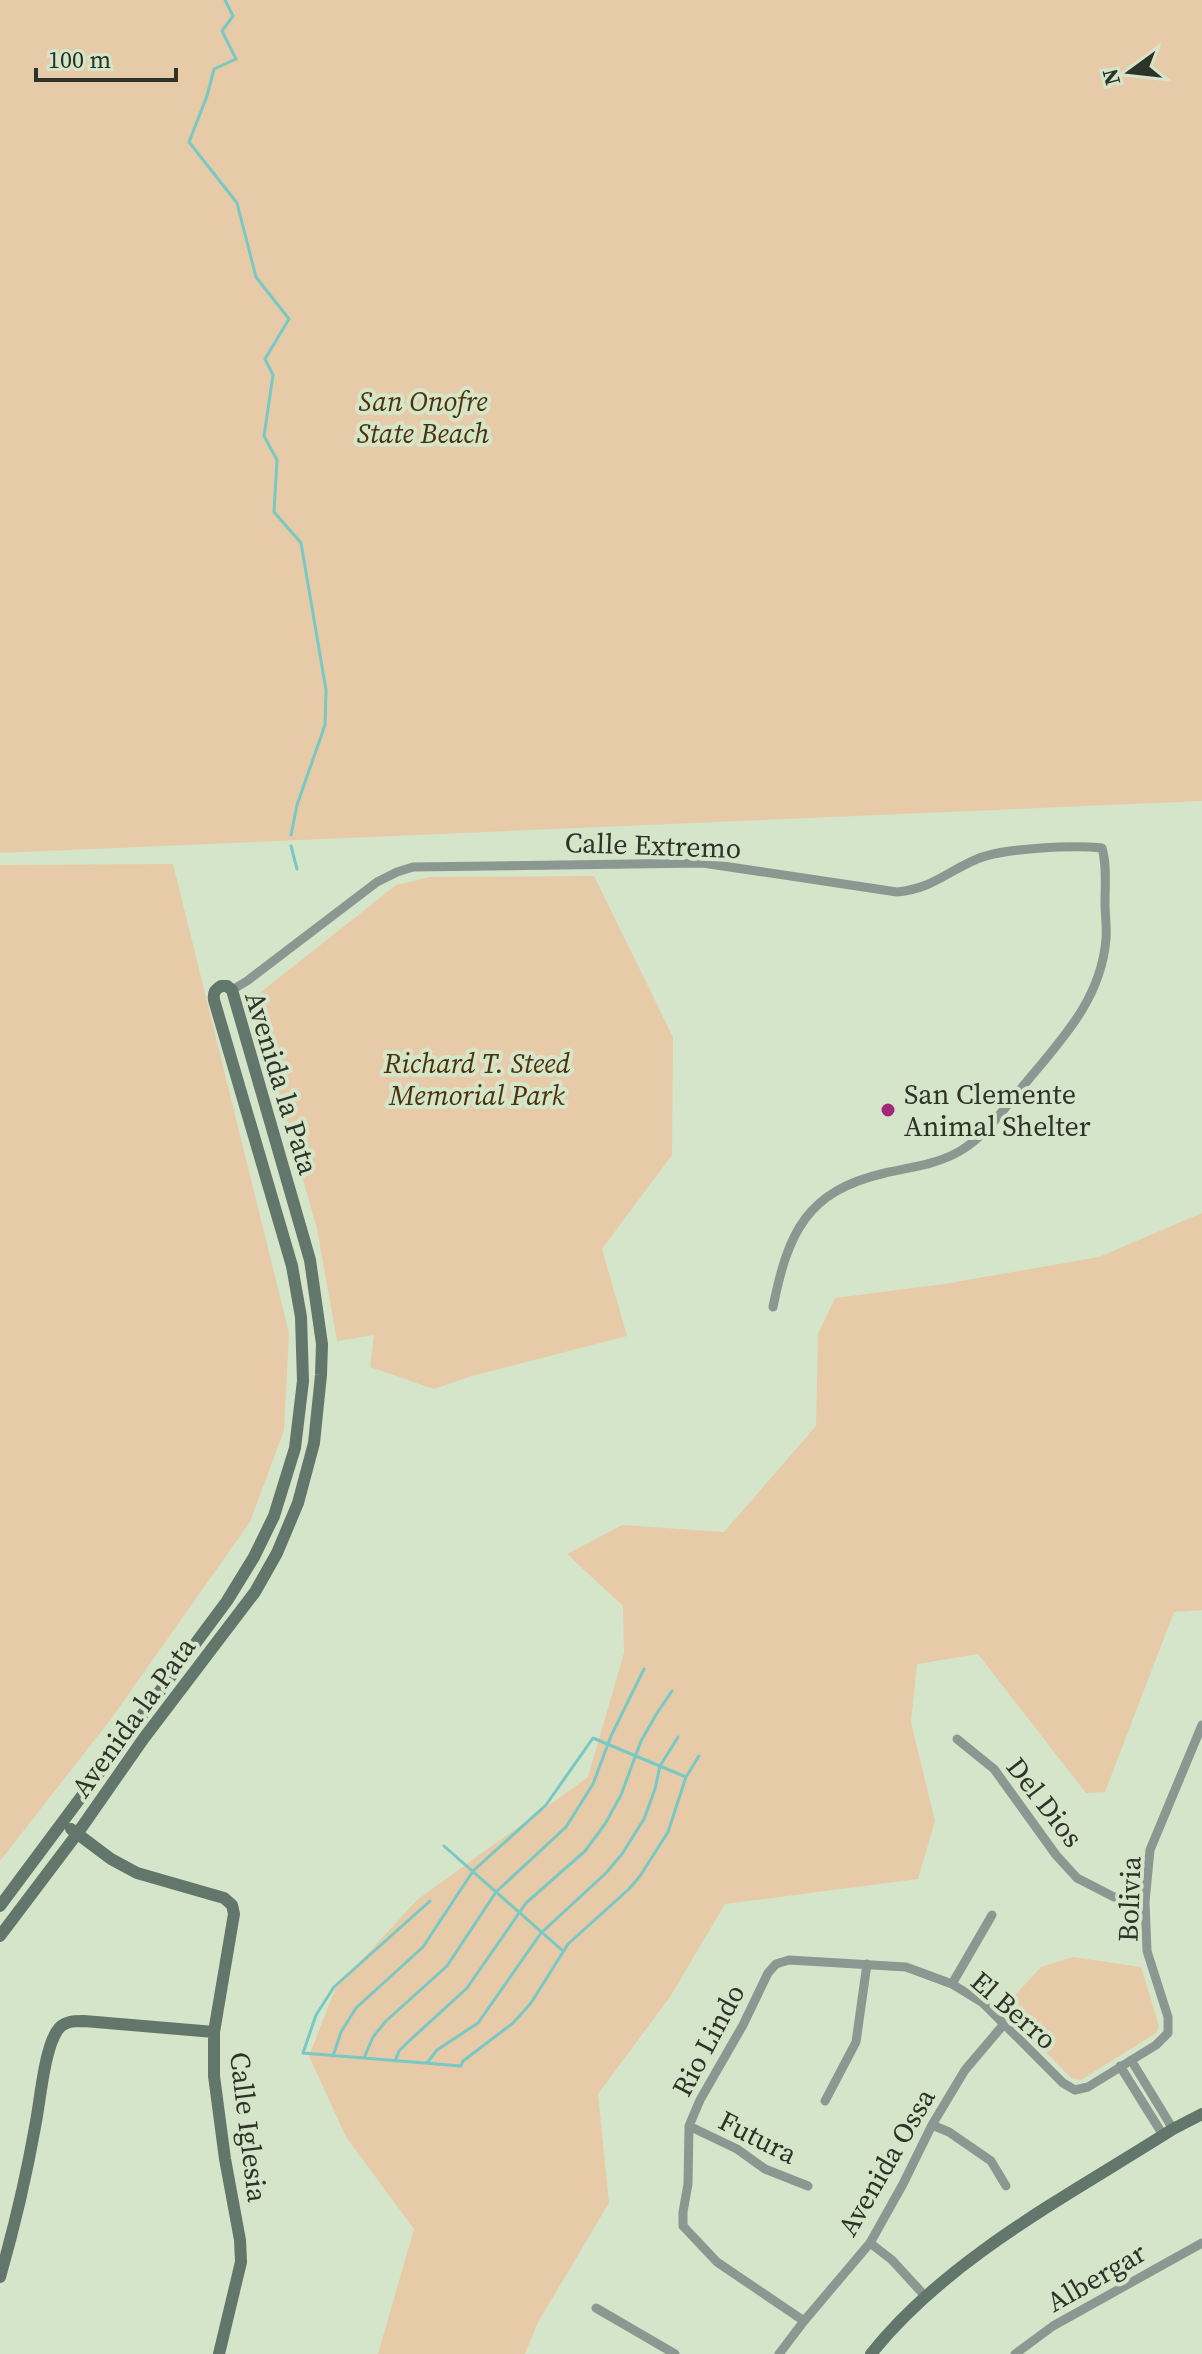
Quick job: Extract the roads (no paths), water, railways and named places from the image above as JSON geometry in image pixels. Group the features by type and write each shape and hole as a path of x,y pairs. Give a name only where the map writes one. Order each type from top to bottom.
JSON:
{"main road":[{"name":"Avenida la Pata","path":"0,1906 227,1601 274,1516 295,1448 303,1381 301,1317 292,1266 214,1000 213,994 221,986 227,986 232,990 310,1260 322,1344 314,1443 298,1503 277,1553 255,1592 0,1936"},
{"name":"Calle Iglesia","path":"62,1822 111,1859 137,1873 224,1898 232,1905 235,1919 214,2032 214,2076 241,2262 219,2354"},
{"path":"0,2277 25,2177 47,2063 58,2029 77,2021 214,2032"},
{"path":"871,2354 925,2296 973,2257 1168,2132 1202,2114"}],"street":[{"name":"Calle Extremo","path":"232,990 377,882 413,867 703,863 897,892 934,883 965,865 995,853 1102,848 1106,938 1101,971 1077,1021 983,1134 961,1150 923,1166 855,1180 827,1195 801,1226 782,1262 773,1307"},
{"name":"Bolivia","path":"1131,2060 1156,2045 1168,2033 1168,2017 1147,1951 1145,1902 1150,1850 1202,1725"},
{"name":"Del Dios","path":"957,1739 994,1769 1056,1855 1077,1878 1114,1897 1145,1902"},
{"path":"1192,1750 1202,1754"},
{"path":"952,1984 992,1915"},
{"name":"El Berro","path":"776,1964 789,1960 906,1967 952,1984 983,2003 1063,2083 1075,2090 1088,2087 1120,2066"},
{"name":"Rio Lindo","path":"776,1964 768,1973 689,2126 688,2184 683,2226 717,2262 804,2321"},
{"path":"825,2101 856,2042 867,1964"},
{"name":"Avenida Ossa","path":"779,2354 870,2243 932,2125 965,2070 1004,2024"},
{"path":"1131,2060 1168,2132 1120,2066 1131,2060"},
{"path":"932,2125 949,2132 991,2161 1006,2186"},
{"name":"Futura","path":"689,2126 737,2149 765,2169 808,2186"},
{"path":"870,2243 892,2260 925,2296"},
{"name":"Albergar","path":"1018,2353 1065,2319 1202,2243"},
{"path":"596,2308 675,2354"}],"waterway":[{"path":"225,0 233,16 222,31 236,59 214,69 189,142 237,203 256,277 289,319 265,359 273,375 264,436 277,460 274,512 301,543 326,690 325,725 297,805 291,835"},
{"path":"291,846 297,869"},
{"path":"364,2058 373,2037 386,2021 447,1966 496,1892 566,1827 593,1784 611,1736 644,1669"},
{"path":"395,2061 399,2051 467,1988 526,1903 585,1851 621,1795 641,1741 672,1691"},
{"path":"427,2063 437,2050 478,2023 541,1933 606,1873 622,1854 644,1819 660,1766 678,1737"},
{"path":"333,2056 341,2032 356,2008 423,1947 473,1871 546,1805 593,1738 686,1777 699,1756"},
{"path":"430,1901 334,1987 316,2015 303,2053 461,2066 463,2061 513,2023 531,2003 568,1944 640,1876 668,1832 686,1777"},
{"path":"444,1846 563,1951"}],"place":[{"name":"San Clemente Animal Shelter","path":"888,1110"}],"park label":[{"name":"San Onofre State Beach","path":"423,417"},
{"name":"Richard T. Steed Memorial Park","path":"477,1079"}]}
